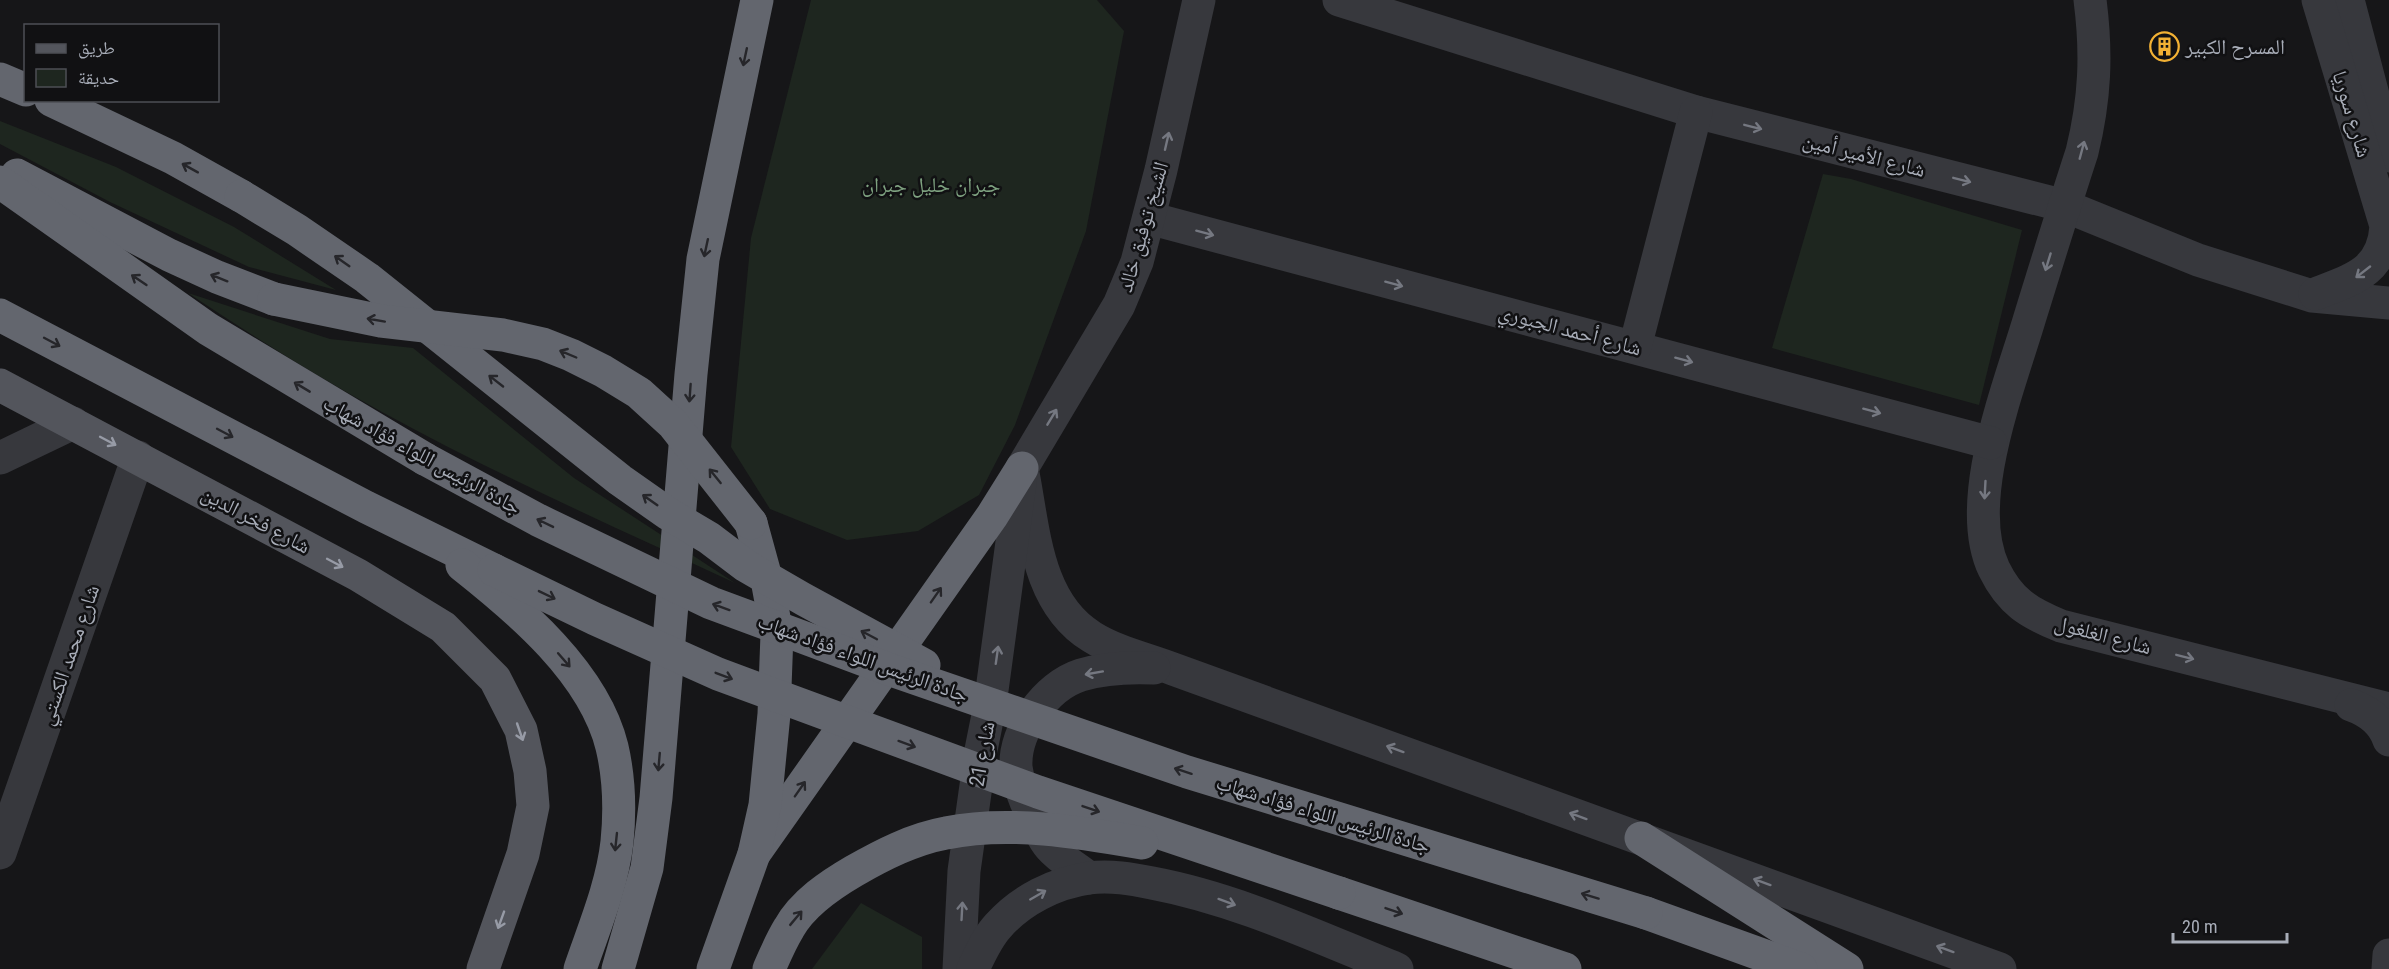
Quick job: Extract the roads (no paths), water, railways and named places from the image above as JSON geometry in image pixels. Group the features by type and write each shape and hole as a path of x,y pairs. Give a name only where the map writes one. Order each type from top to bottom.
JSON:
{"highway":[{"path":"618,969 647,868 664,704 691,374 704,259 757,0"},
{"path":"0,78 24,89"},
{"path":"55,102 173,158 297,230 367,278 620,480 667,513 709,538 746,566 803,599 1013,712"},
{"path":"0,166 169,255 217,278 274,300 381,321 503,335 543,344 603,371 639,393 673,423 751,523 768,585 777,634 776,683 765,805 754,854 713,969"},
{"name":"جادة الرئيس اللواء فؤاد شهاب","path":"0,182 208,329 425,459 538,520 711,603 891,670 1186,772 1646,913 1801,969"},
{"path":"0,315 366,507 595,619 718,674 1038,792 1565,969"},
{"path":"754,854 992,516 1022,468"},
{"path":"427,537 510,602 568,664 597,708 612,747 618,798 617,843 607,890 580,969"},
{"path":"769,969 789,927 820,893 839,879 876,859 916,841 945,833 998,828 1076,833 1258,866"},
{"path":"1641,838 1847,969"}],"main road":[{"name":"شارع فخر الدين","path":"0,386 358,575 443,627 495,679 521,730 530,771 533,806 523,854 483,969"}],"street":[{"name":"الشيخ توفيق خالد","path":"1022,468 1119,304 1137,262 1199,0"},
{"name":"شارع الأمير أمين","path":"1339,0 1696,112 2065,206 2198,260 2312,296 2389,303"},
{"name":"شارع الغلغول","path":"2090,0 2095,61 2092,113 2082,152 1991,443 1985,495 1985,534 1994,568 2014,602 2034,615 2061,626 2389,709"},
{"name":"شارع سوريا","path":"2312,296 2354,279 2370,266 2382,250 2386,226 2318,0"},
{"name":"شارع سوريا","path":"2348,0 2389,156"},
{"path":"1635,347 1696,112"},
{"name":"شارع أحمد الجبوري","path":"1149,218 1991,443"},
{"path":"0,458 73,423"},
{"name":"شارع محمد الكستي","path":"0,853 138,457"},
{"path":"1022,468 1040,561 1048,585 1063,611 1091,637 1173,669 2000,969"},
{"name":"شارع 21","path":"959,969 964,871 981,750 990,705 1022,468"},
{"path":"1089,878 1049,847 1025,800 1016,767 1018,744 1024,728 1036,709 1053,692 1079,675 1129,667 1173,669"},
{"path":"2299,686 2367,711 2387,734 2389,740"},
{"path":"973,969 986,941 1012,912 1049,889 1089,878 1135,879 1222,900 1397,969"},
{"path":"2388,969 2389,955"}],"place":[{"name":"المسرح الكبير","path":"2164,47"}],"park label":[{"name":"جبران خليل جبران","path":"931,185"}]}
